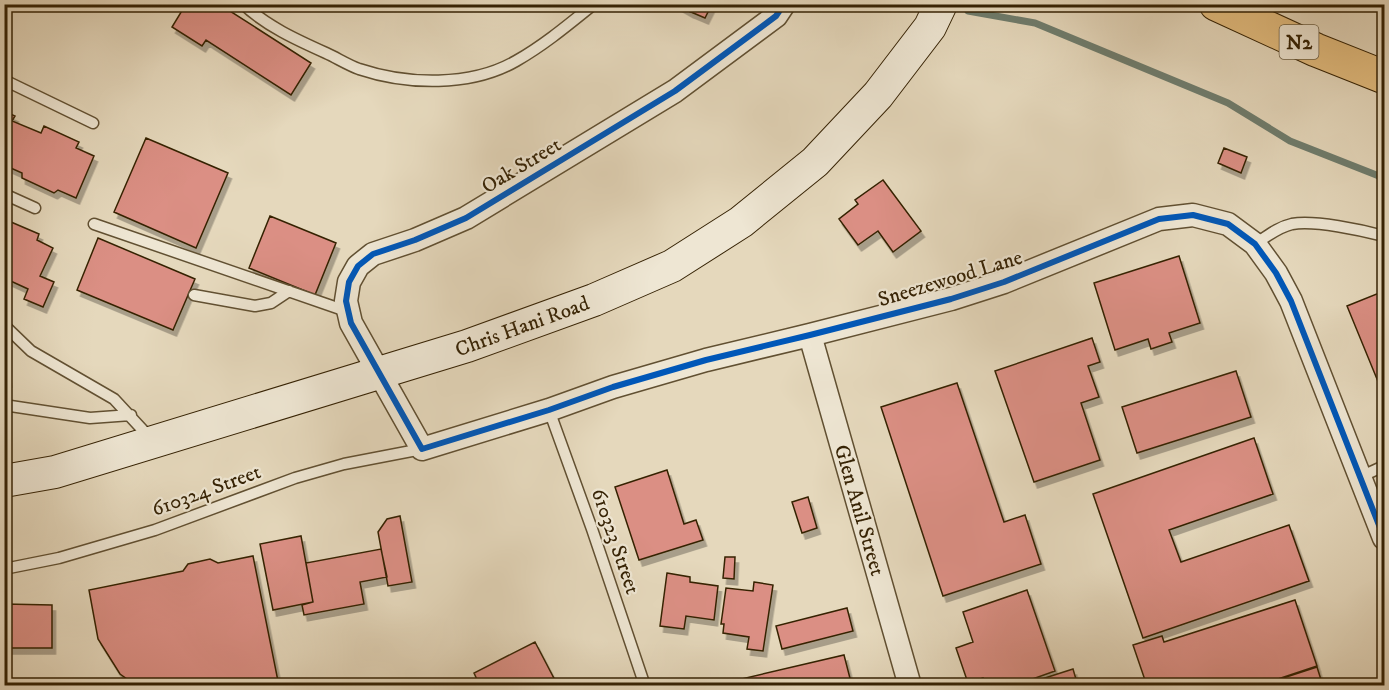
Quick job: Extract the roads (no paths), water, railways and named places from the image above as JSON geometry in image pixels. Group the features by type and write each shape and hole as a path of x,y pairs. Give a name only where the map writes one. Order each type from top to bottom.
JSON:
{"highway":[{"name":"N2","path":"1216,4 1316,50 1384,77"}],"street":[{"name":"Oak Street","path":"378,372 351,322 346,302 349,282 357,266 373,254 415,240 466,218 675,91 776,16 784,4"},
{"name":"Chris Hani Road","path":"4,481 55,472 467,346 594,300 672,266 741,222 815,162 878,96 930,27 941,4"},
{"name":"Sneezewood Lane","path":"422,449 549,410 613,387 706,360 951,299 1004,282 1159,219 1194,215 1228,224 1255,244 1276,273 1291,301 1384,538"},
{"name":"Glen Anil Street","path":"810,335 910,686"},
{"path":"378,372 422,449"}],"lane":[{"path":"243,4 263,20 304,44 360,69 415,81 467,79 513,63 547,41 594,4"},
{"path":"4,80 93,123"},
{"path":"4,194 35,208"},
{"path":"94,224 348,312"},
{"path":"1255,244 1277,230 1293,224 1353,228 1384,236"},
{"path":"194,295 255,306 271,303 289,291"},
{"path":"4,325 31,351 114,399 154,442"},
{"path":"4,405 90,418 131,415"},
{"name":"610323 Street","path":"549,410 645,686"},
{"name":"610324 Street","path":"4,569 59,558 155,530 305,475 344,464 422,449"},
{"path":"1360,477 1384,466"}],"waterway":[{"path":"968,11 1035,23 1228,103 1290,141 1384,178"}]}
